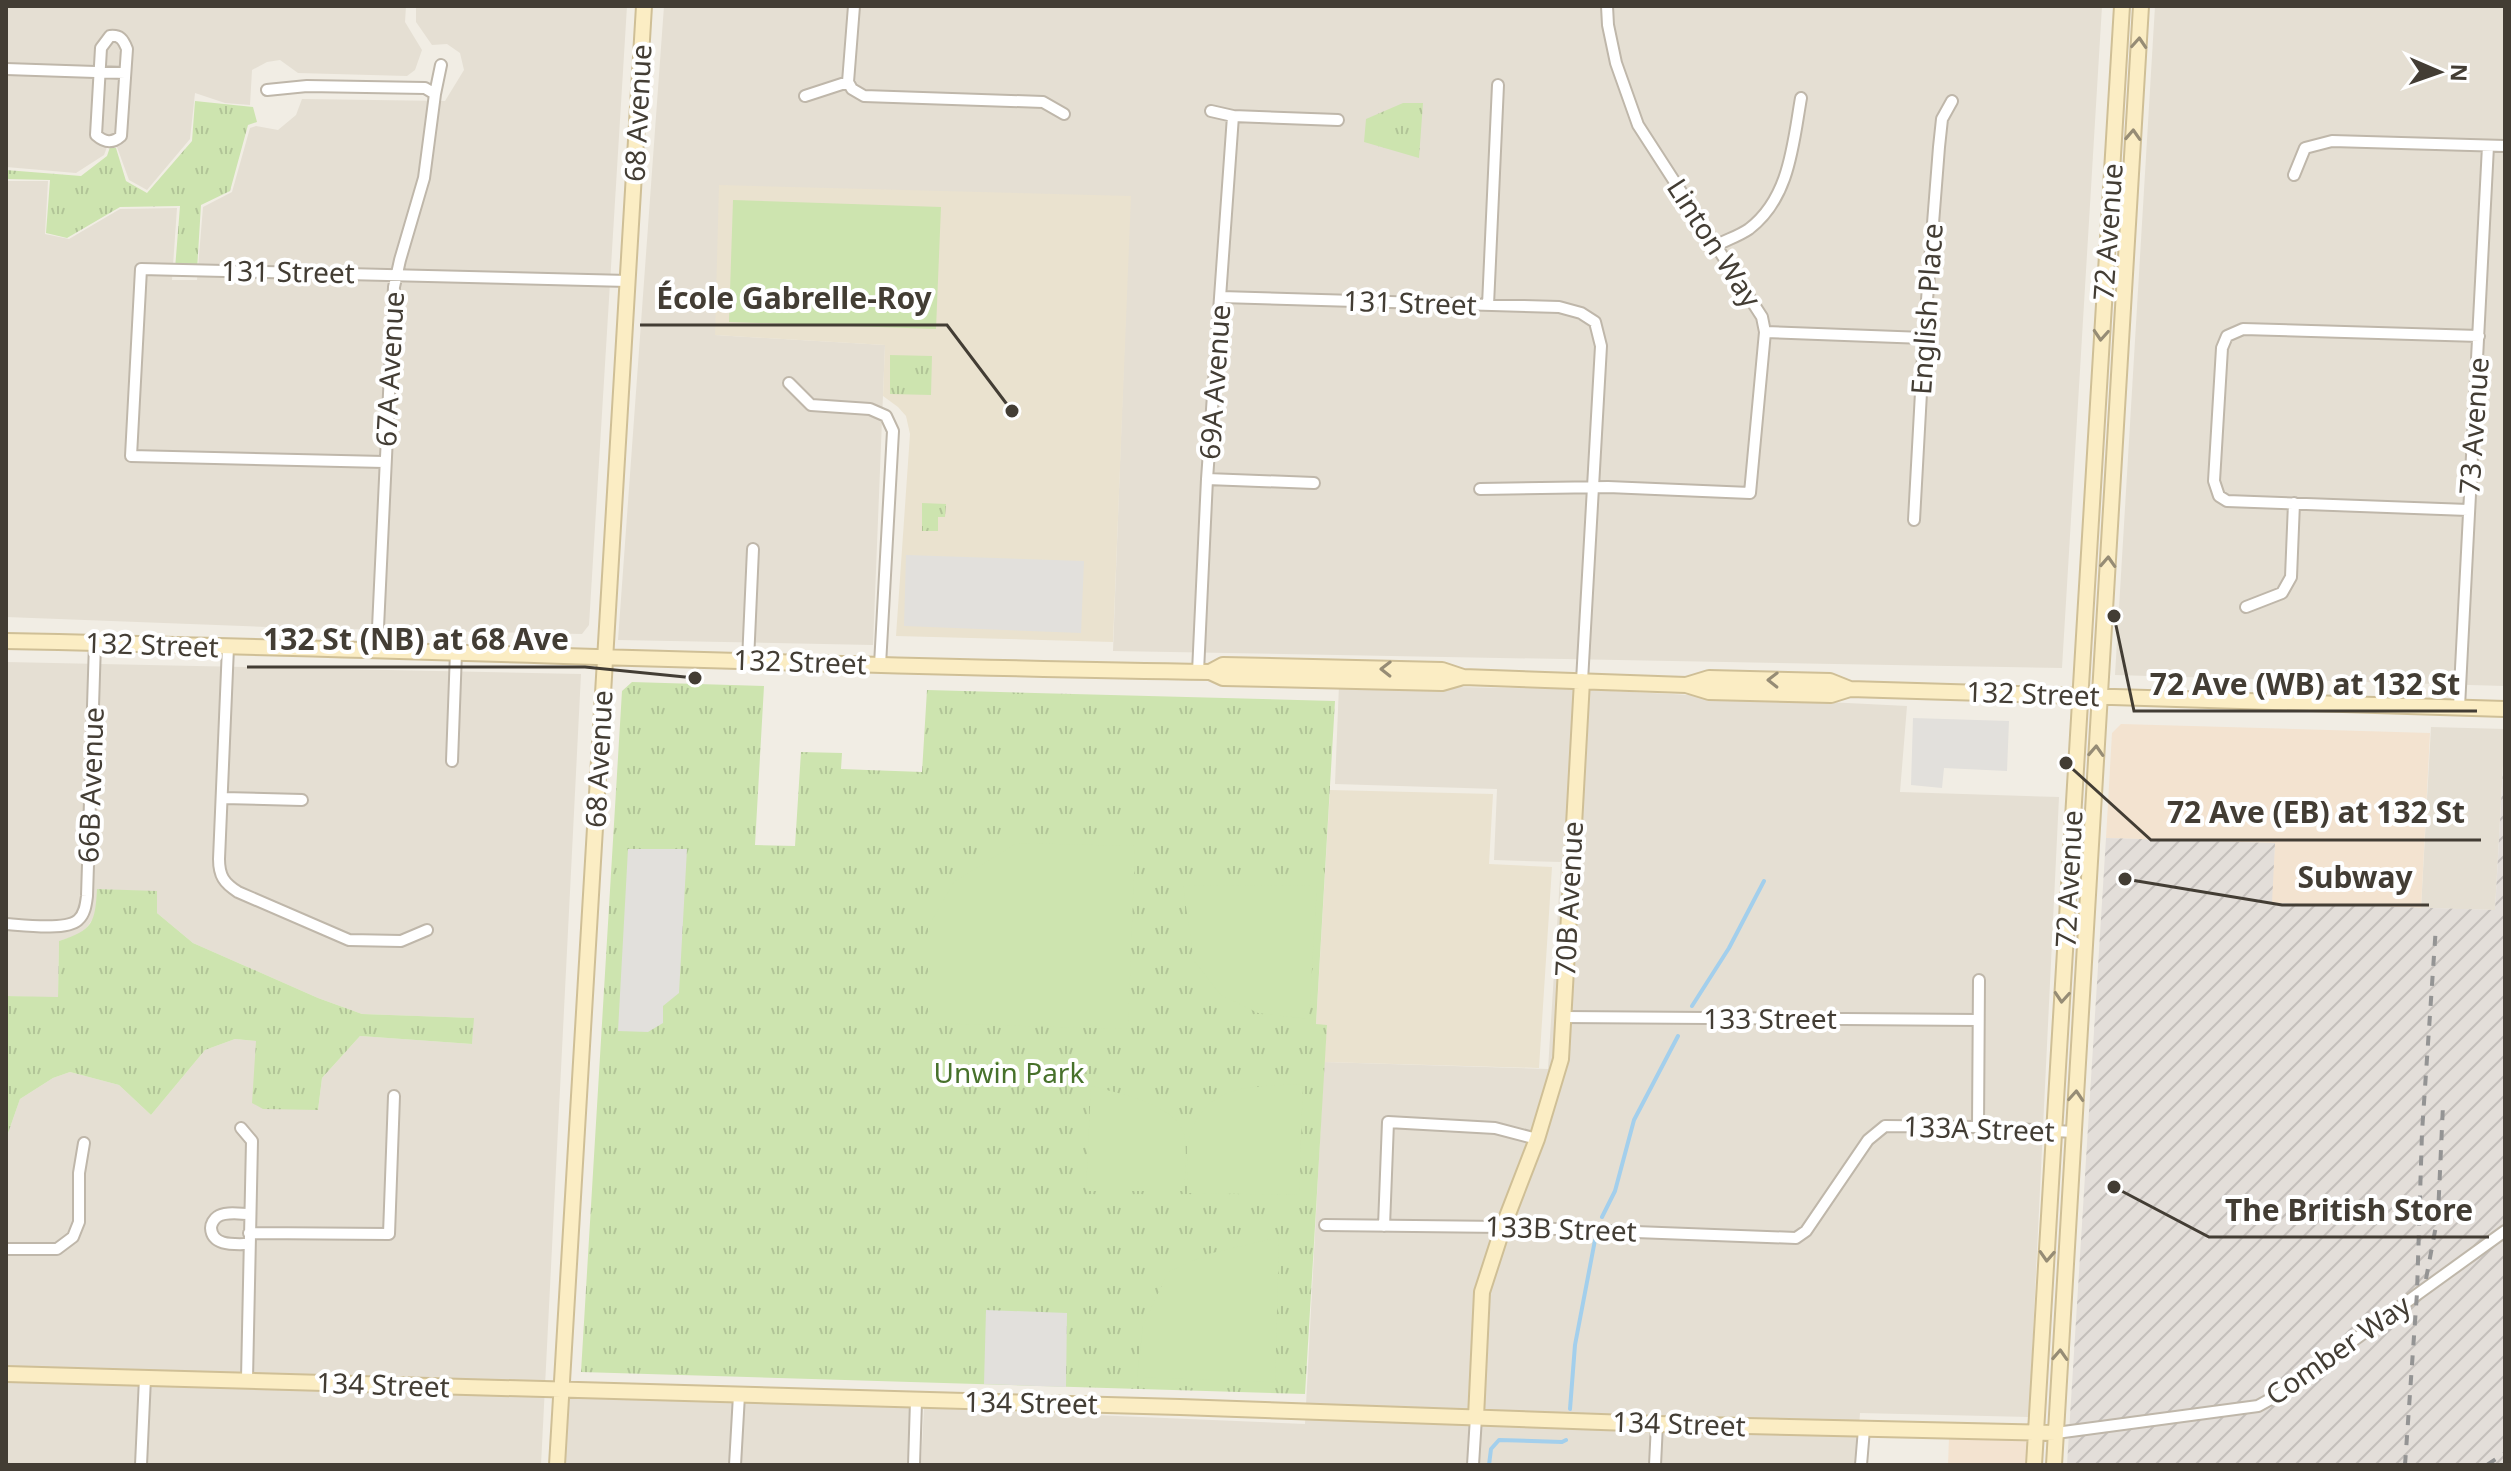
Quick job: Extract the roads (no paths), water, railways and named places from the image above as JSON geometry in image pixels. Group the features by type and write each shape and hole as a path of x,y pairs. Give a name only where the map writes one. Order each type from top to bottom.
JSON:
{"main road":[{"name":"68 Avenue","path":"557,1465 644,6"},
{"name":"72 Avenue","path":"2034,1465 2122,6"},
{"name":"72 Avenue","path":"2054,1465 2141,6"},
{"name":"132 Street","path":"6,641 1089,671 1204,672 1223,665 1427,669 1463,677 1686,685 1709,678 1830,681 1850,689 2505,709"},
{"name":"70B Avenue","path":"1476,1417 1481,1299 1503,1227 1537,1139 1561,1059 1582,681"},
{"name":"134 Street","path":"6,1374 1657,1424 2056,1433"}],"street":[{"path":"854,6 848,82 852,89 864,96 1043,102 1064,114"},
{"name":"Linton Way","path":"1592,488 1750,493 1765,332 1762,317 1638,125 1616,63 1607,6"},
{"path":"110,36 124,40 127,49 125,73 121,136 117,140 106,141 96,135 101,48 110,36"},
{"name":"67A Avenue","path":"377,649 384,462 396,274 424,178 430,91 441,65"},
{"path":"6,69 125,73"},
{"path":"805,96 848,82"},
{"path":"1488,305 1498,85"},
{"path":"267,90 307,86 430,91"},
{"path":"1715,246 1750,228 1773,201 1788,171 1801,98"},
{"name":"English Place","path":"1914,520 1924,338 1942,119 1952,101"},
{"path":"1211,111 1233,116 1338,120"},
{"name":"69A Avenue","path":"1204,672 1207,479 1233,116"},
{"path":"2294,175 2305,148 2332,141 2505,146"},
{"name":"73 Avenue","path":"2459,707 2488,146"},
{"name":"131 Street","path":"384,462 131,456 141,269 628,281"},
{"name":"131 Street","path":"1221,297 1559,307 1581,313 1595,322"},
{"name":"70B Avenue","path":"1582,681 1601,346 1595,322"},
{"path":"2468,510 2227,501 2219,496 2214,481 2222,348 2227,336 2243,329 2479,336"},
{"path":"1765,332 1924,338"},
{"path":"789,383 811,405 870,409 886,416 893,431 880,665"},
{"path":"1207,479 1314,483"},
{"path":"1480,489 1592,488"},
{"path":"2246,607 2282,593 2291,577 2294,503"},
{"path":"748,661 753,549"},
{"name":"66B Avenue","path":"6,924 59,926 75,923 84,911 95,643"},
{"path":"228,647 219,859 221,877 225,883 238,892 349,940 401,941 427,930"},
{"path":"452,761 456,652"},
{"path":"223,798 302,800"},
{"path":"1978,1127 1979,980"},
{"name":"133 Street","path":"1563,1017 1978,1020"},
{"path":"250,1214 218,1215 211,1228 214,1237 220,1242 389,1234 394,1096"},
{"path":"1384,1226 1388,1122 1495,1128 1537,1139"},
{"name":"133A Street","path":"1796,1238 1806,1231 1868,1140 1882,1128 1978,1127 2074,1132"},
{"path":"241,1128 252,1141 247,1379"},
{"path":"6,1249 57,1249 73,1237 79,1222 79,1173 84,1143"},
{"name":"133B Street","path":"1325,1225 1503,1227 1796,1238"},
{"name":"Comber Way","path":"2056,1433 2258,1406 2278,1395 2505,1231"},
{"path":"141,1465 145,1378"},
{"path":"735,1465 739,1395"},
{"path":"914,1465 916,1401"},
{"name":"70B Avenue","path":"1473,1465 1476,1417"},
{"path":"1655,1465 1657,1424"},
{"path":"1861,1465 1864,1429"}],"waterway":[{"path":"1692,1006 1729,948 1764,881"},
{"path":"1602,1217 1615,1191 1634,1120 1678,1036"},
{"path":"1570,1409 1575,1345 1595,1240"},
{"path":"1489,1465 1491,1449 1499,1440 1566,1440"}],"railway":[{"path":"2405,1465 2436,926"},
{"path":"2426,1279 2438,1215 2443,1105"},
{"path":"2487,1465 2505,1453"}],"place":[{"name":"École Gabrelle-Roy","path":"1012,411"},
{"name":"72 Ave (WB) at 132 St","path":"2114,616"},
{"name":"132 St (NB) at 68 Ave","path":"695,678"},
{"name":"72 Ave (EB) at 132 St","path":"2066,763"},
{"name":"Subway","path":"2125,879"},
{"name":"The British Store","path":"2114,1187"}],"park label":[{"name":"Unwin Park","path":"1009,1073"}]}
